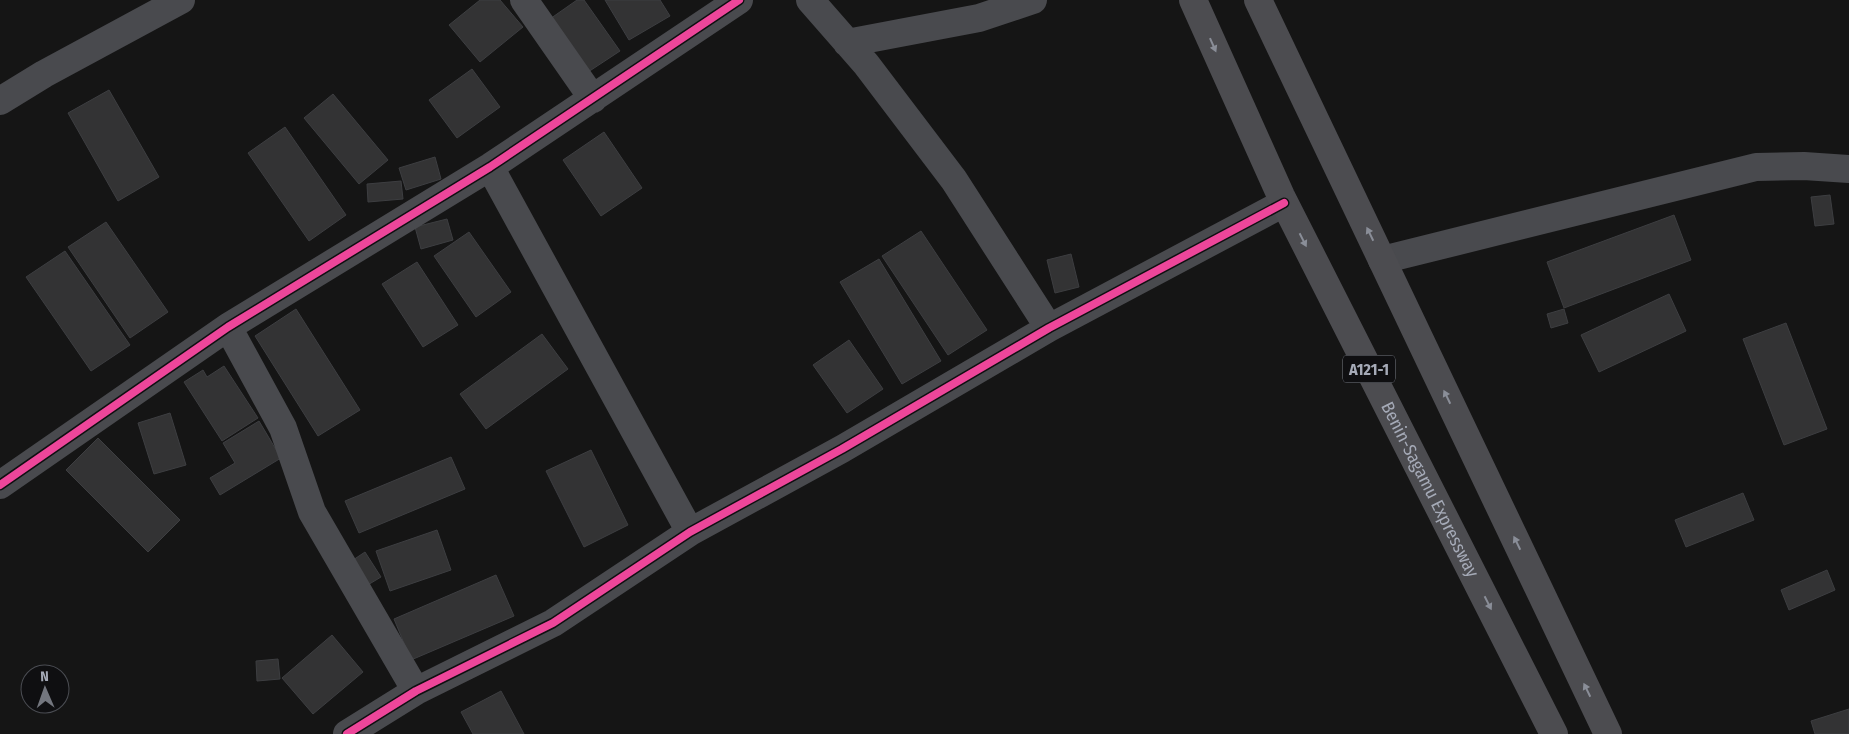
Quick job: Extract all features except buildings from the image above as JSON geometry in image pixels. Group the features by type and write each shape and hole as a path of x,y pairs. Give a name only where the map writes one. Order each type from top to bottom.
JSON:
{"highway":[{"name":"Benin-Sagamu Expressway","path":"1193,0 1284,203 1554,734"},
{"path":"1258,0 1608,734"}],"street":[{"path":"0,101 44,74 181,0"},
{"path":"524,0 593,98"},
{"path":"0,486 228,326 490,168 739,0"},
{"path":"810,0 866,64 954,180 1049,328"},
{"path":"847,43 979,18 1033,0"},
{"path":"1382,260 1756,167 1804,166 1849,169"},
{"path":"490,168 690,532"},
{"path":"347,734 416,691 553,622 690,532 842,449 1049,328 1284,203"},
{"path":"228,326 283,428 297,474 312,512 416,691"}],"cycle path":[{"path":"0,485 228,327 490,167 739,0"},
{"path":"347,734 416,691 553,623 690,532 842,449 1049,328 1284,203"}]}
